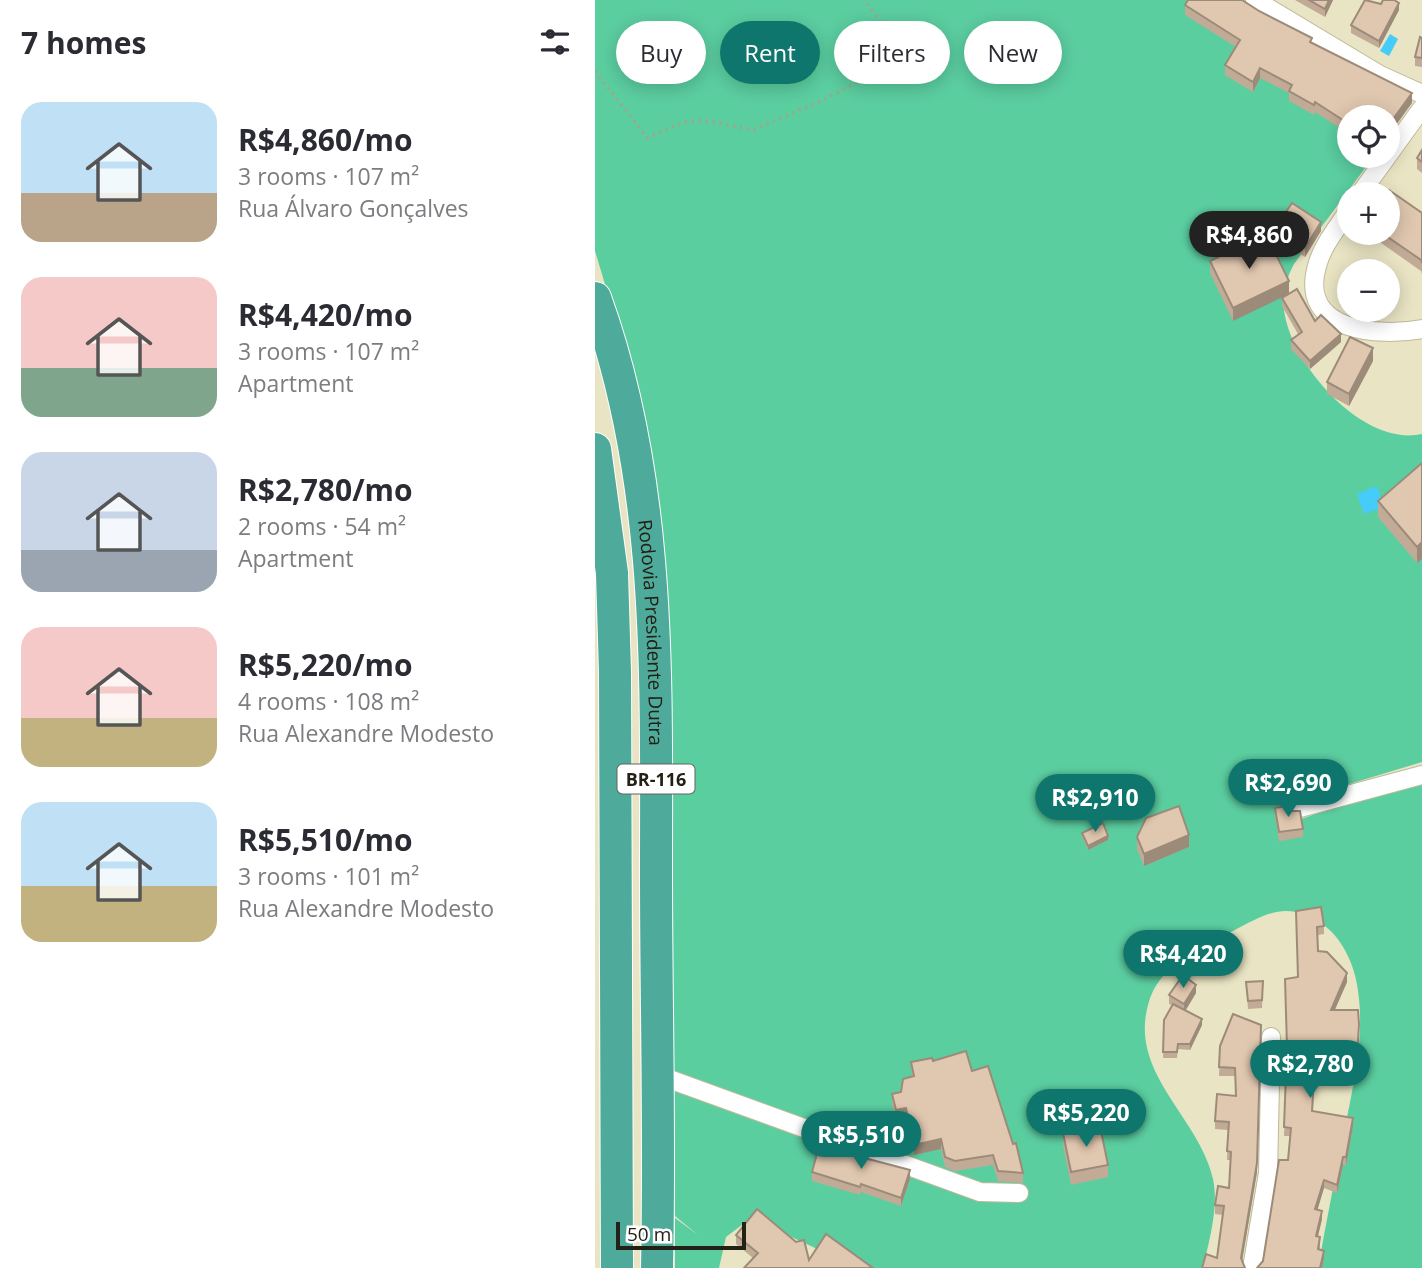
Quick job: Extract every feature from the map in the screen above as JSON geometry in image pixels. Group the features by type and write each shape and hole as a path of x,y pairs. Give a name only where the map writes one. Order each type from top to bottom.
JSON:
{"highway":[{"name":"Rodovia Presidente Dutra","path":"595,298 624,395 636,449 654,598 659,1075 657,1268"},
{"name":"Rodovia Presidente Dutra","path":"595,449 612,573 615,672 617,1268"}],"street":[{"path":"1255,0 1380,75 1422,93"},
{"path":"1369,182 1422,108"},
{"path":"1337,230 1317,263 1314,281 1322,307 1334,320 1347,328 1378,332 1422,329"},
{"path":"1296,809 1422,775"},
{"path":"1252,1268 1268,1173 1271,1037"},
{"path":"659,1075 980,1192 1019,1193"}],"path":[{"path":"595,71 647,138 684,122 703,120 753,130 800,111 903,59 904,52 864,0"}],"green space":[{"path":"595,0 1201,0 1337,119 1337,168 1365,168 1355,182 1337,182 1337,206 1294,264 1288,277 1283,302 1291,337 1302,358 1317,380 1335,399 1356,416 1378,428 1400,435 1422,434 1422,762 1287,803 1293,822 1360,798 1422,785 1422,1268 1318,1268 1354,1080 1360,1008 1354,973 1348,955 1338,939 1312,918 1289,911 1268,914 1181,959 1161,979 1148,1005 1145,1030 1148,1053 1157,1074 1206,1157 1213,1179 1214,1212 1203,1268 858,1268 751,1218 726,1237 719,1268 675,1268 675,1218 698,1235 675,1216 626,354 595,251"}],"water":[{"path":"1390,34 1398,39 1389,56 1380,51"},
{"path":"1377,486 1384,507 1364,514 1357,494"}],"building":[{"path":"1188,0 1242,0 1312,38 1310,42 1412,93 1400,110 1400,105 1337,105 1337,116 1315,102 1314,105 1289,91 1292,85 1260,68 1253,82 1225,65 1240,40 1185,5"},
{"path":"1309,0 1329,0 1325,9"},
{"path":"1365,0 1381,4 1383,0 1399,3 1379,41 1351,25"},
{"path":"1420,37 1422,38 1422,58 1415,57"},
{"path":"1400,198 1422,213 1422,263 1399,245"},
{"path":"1292,203 1321,222 1305,248 1274,230"},
{"path":"1266,234 1289,281 1233,308 1210,261"},
{"path":"1297,289 1315,321 1321,315 1341,334 1310,361 1291,340 1302,332 1282,298"},
{"path":"1350,337 1373,348 1349,394 1327,382"},
{"path":"1422,463 1422,542 1417,547 1378,501"},
{"path":"1179,806 1189,835 1144,854 1137,837 1146,818"},
{"path":"1286,806 1292,811 1300,811 1303,829 1279,832 1275,808"},
{"path":"1103,823 1108,836 1088,846 1082,833"},
{"path":"1321,907 1324,926 1317,927 1318,951 1327,952 1347,973 1331,1010 1358,1010 1359,1024 1356,1071 1331,1070 1331,1077 1314,1077 1312,1111 1353,1118 1346,1157 1343,1157 1337,1185 1324,1180 1315,1209 1322,1211 1316,1236 1320,1237 1318,1249 1324,1251 1320,1268 1257,1268 1263,1261 1279,1160 1288,1160 1291,1128 1284,1127 1287,1047 1285,979 1298,977 1296,911"},
{"path":"1183,975 1196,985 1184,1004 1169,995"},
{"path":"1263,981 1262,1000 1248,1001 1246,982"},
{"path":"1173,1004 1202,1019 1190,1044 1178,1044 1177,1052 1163,1052 1164,1020"},
{"path":"1233,1014 1261,1025 1257,1163 1241,1258 1245,1268 1202,1268 1206,1254 1217,1258 1224,1206 1215,1205 1218,1186 1229,1188 1229,1122 1215,1121 1217,1094 1236,1096 1235,1068 1219,1067 1220,1046"},
{"path":"966,1051 972,1071 988,1066 1013,1144 1016,1143 1023,1173 998,1171 993,1155 955,1161 945,1157 941,1139 914,1145 906,1108 896,1110 892,1094 901,1092 903,1079 914,1076 911,1062 932,1058 933,1061"},
{"path":"1100,1126 1108,1165 1071,1172 1063,1133"},
{"path":"819,1146 910,1170 901,1198 861,1184 860,1187 812,1172"},
{"path":"757,1209 796,1242 804,1240 809,1260 826,1234 873,1268 744,1268 758,1253 736,1235"}]}
